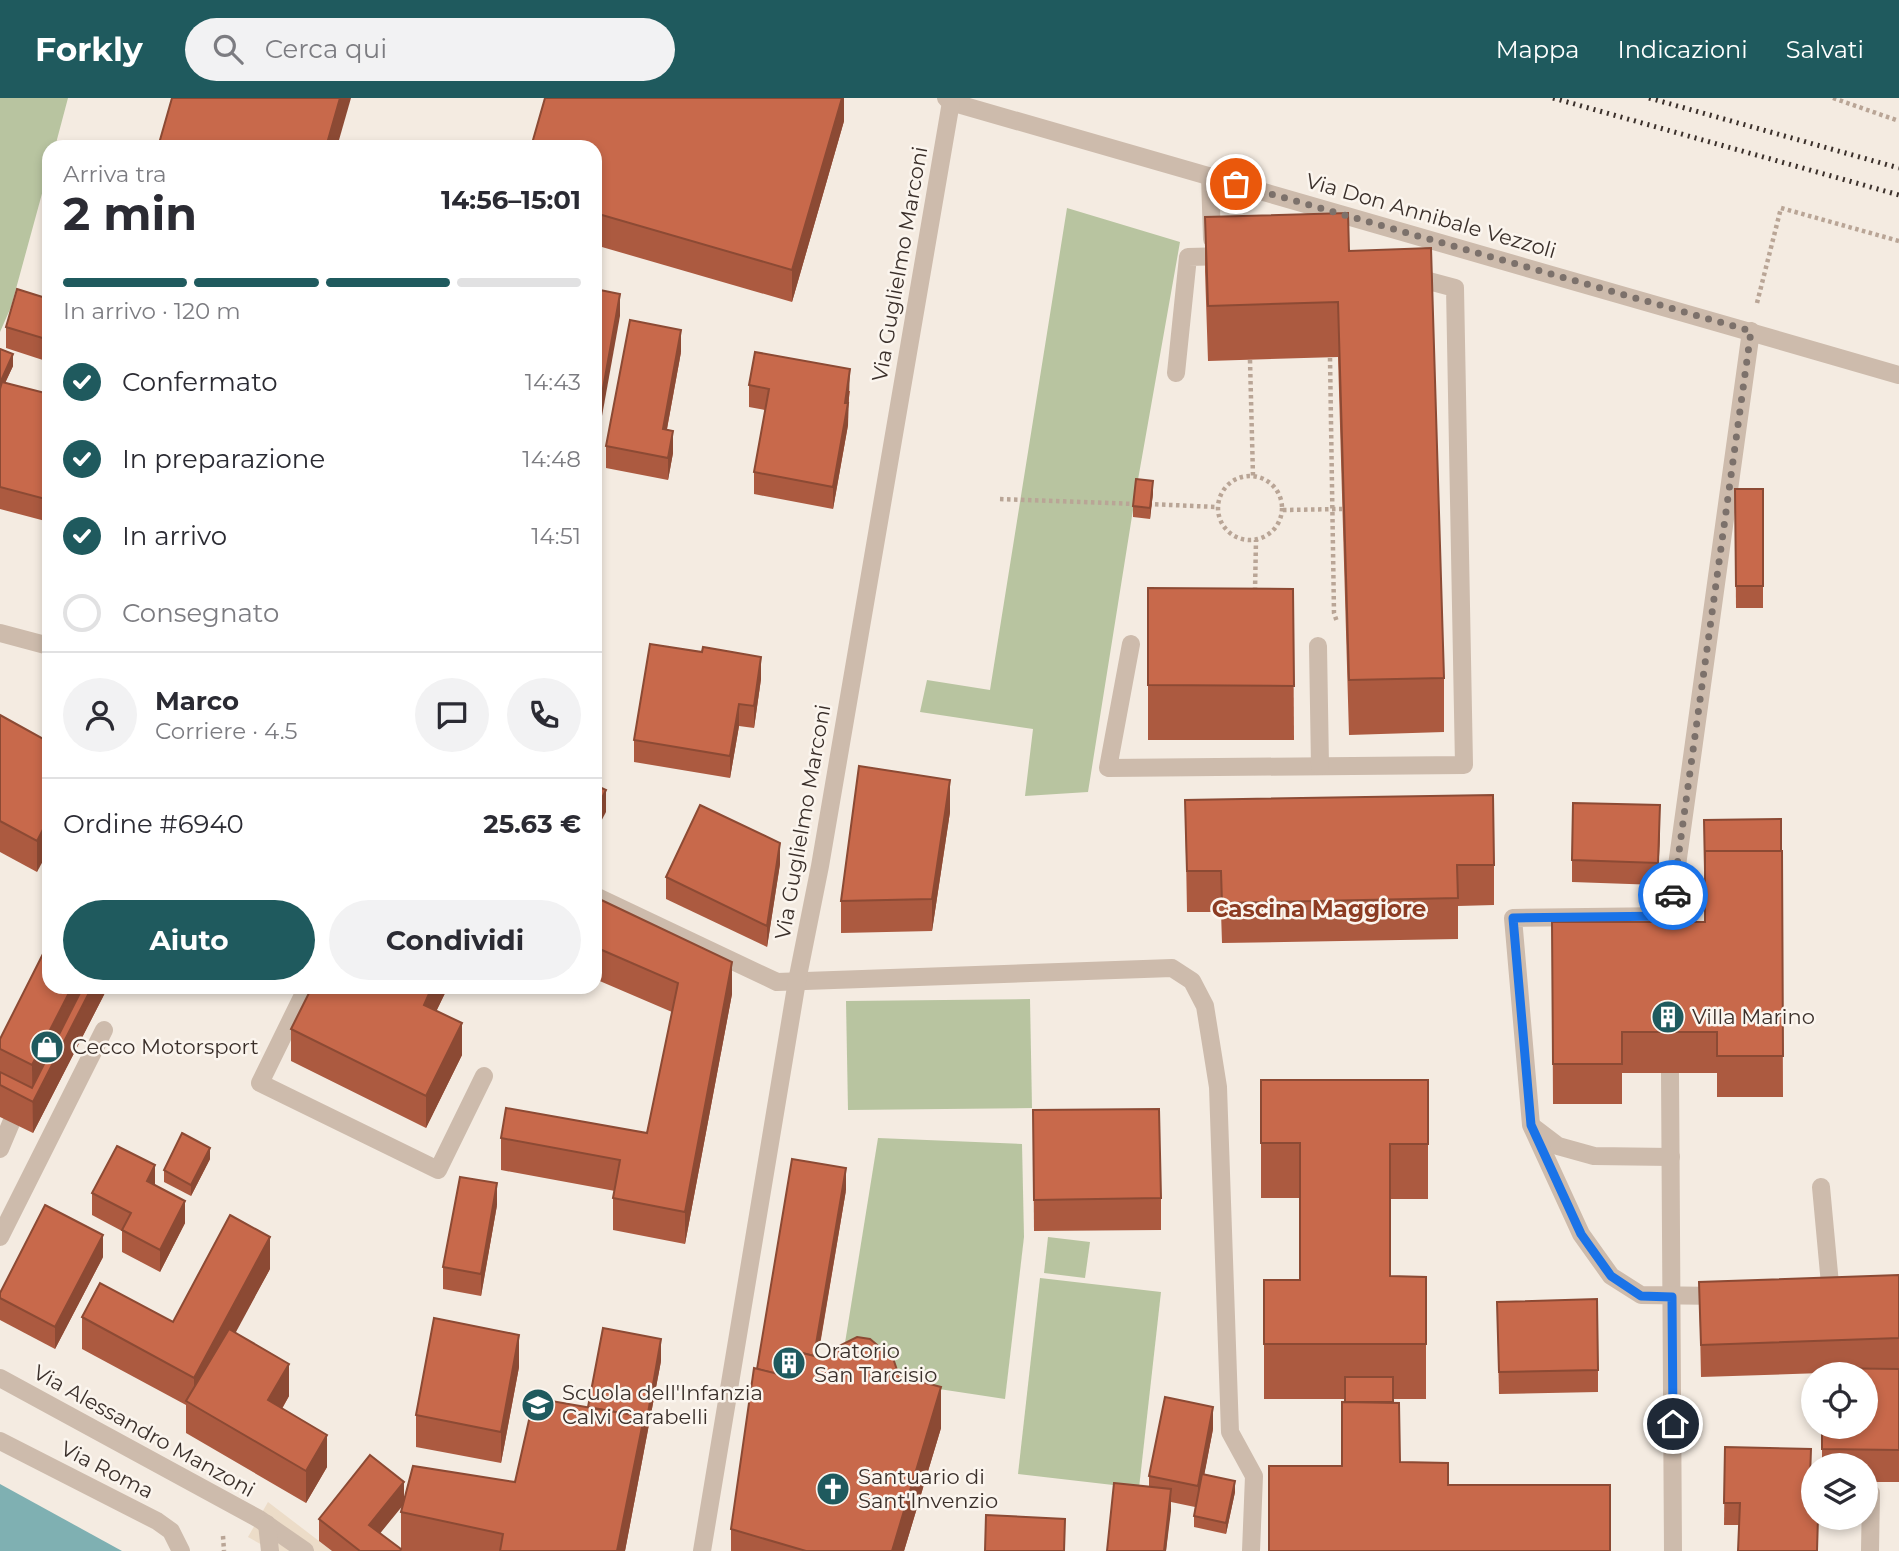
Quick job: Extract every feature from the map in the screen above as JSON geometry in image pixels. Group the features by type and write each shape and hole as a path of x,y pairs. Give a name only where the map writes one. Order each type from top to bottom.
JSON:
{"street":[{"name":"Via Don Annibale Vezzoli","path":"948,100 1899,375"},
{"name":"Via Guglielmo Marconi","path":"702,1551 797,981 823,853 948,100"},
{"path":"1210,176 1212,257"},
{"path":"1176,373 1188,257 1252,255"},
{"path":"1131,644 1108,768 1464,765 1455,288 1393,271"},
{"path":"1670,939 1670,916 1751,331"},
{"path":"0,633 42,644"},
{"path":"1318,646 1320,766"},
{"path":"602,899 777,982 1172,968 1192,981 1205,1006 1219,1087 1230,1432 1254,1476 1251,1551"},
{"path":"1670,916 1513,918 1531,1125 1581,1234 1611,1276 1641,1296 1738,1296"},
{"path":"304,994 260,1083 438,1170 484,1076"},
{"path":"0,1237 104,1030"},
{"path":"1670,1073 1673,1551"},
{"path":"0,1149 11,1123"},
{"path":"1531,1125 1558,1146 1594,1156 1671,1157"},
{"path":"1805,1295 1831,1295 1821,1188"},
{"name":"Via Alessandro Manzoni","path":"0,1378 243,1510 305,1551"},
{"name":"Via Roma","path":"0,1441 149,1517 171,1531 181,1551"},
{"name":"Via Alessandro Manzoni","path":"267,1524 270,1551"},
{"path":"1870,1530 1870,1551"}],"path":[{"path":"1833,98 1899,121"},
{"path":"1751,331 1781,208 1899,241"},
{"path":"1318,646 1342,645 1334,613 1329,358"},
{"path":"1250,360 1253,476"},
{"path":"1253,476 1275,488 1283,510 1274,530 1256,540 1241,540 1229,533 1220,521 1217,507 1221,494 1229,484 1240,477 1253,476"},
{"path":"1000,499 1217,507"},
{"path":"1283,510 1342,509"},
{"path":"1255,604 1256,540"}],"green space":[{"path":"0,98 68,98 57,140 42,140 42,194 11,307 0,332"},
{"path":"1067,208 1180,242 1136,491 1088,792 1025,796 1033,729 920,712 927,680 990,690"},
{"path":"1030,999 1032,1108 848,1110 846,1001"},
{"path":"878,1138 1022,1144 1024,1237 1005,1399 840,1374"},
{"path":"1048,1237 1090,1242 1085,1278 1044,1273"},
{"path":"1040,1278 1161,1292 1139,1488 1018,1474"}],"shaded area":[{"path":"268,1502 332,1551 261,1551 264,1546 248,1537"}],"water":[{"path":"0,1484 122,1551 0,1551"}],"building":[{"path":"172,98 340,98 328,140 160,140"},
{"path":"545,98 842,98 792,270 602,215 602,140 533,140"},
{"path":"1348,213 1349,251 1431,248 1444,678 1349,680 1338,302 1208,306 1205,217"},
{"path":"17,289 42,297 42,338 6,327"},
{"path":"602,290 620,294 602,394"},
{"path":"630,320 681,330 663,429 673,431 668,458 606,446"},
{"path":"0,349 13,354 0,383"},
{"path":"755,352 850,369 845,403 848,403 833,487 754,472 769,389 749,385"},
{"path":"2,382 42,392 42,498 0,487"},
{"path":"1136,479 1153,481 1150,508 1133,506"},
{"path":"1735,489 1763,489 1763,586 1736,586"},
{"path":"1148,588 1293,589 1294,686 1148,685"},
{"path":"650,644 702,652 703,647 761,657 754,706 739,704 730,756 634,740"},
{"path":"0,715 42,738 42,831 37,841 0,821"},
{"path":"859,766 950,780 932,899 841,901"},
{"path":"1493,795 1494,865 1457,865 1458,898 1222,903 1221,871 1187,871 1185,800"},
{"path":"1573,803 1660,805 1658,863 1572,860"},
{"path":"700,805 780,843 767,926 666,877"},
{"path":"1781,819 1781,851 1705,851 1705,870 1704,820"},
{"name":"Villa Marino","path":"1705,851 1782,851 1783,1056 1717,1056 1717,1032 1622,1032 1622,1064 1553,1064 1552,922 1705,922"},
{"path":"602,900 732,962 685,1212 613,1198 620,1160 501,1138 506,1108 647,1133 678,983 602,950"},
{"path":"42,956 42,994 68,994 32,1065 0,1049 0,1039"},
{"path":"79,994 88,994 33,1102 0,1085 0,1072 32,1088"},
{"path":"308,994 429,994 424,1005 462,1023 426,1096 291,1029"},
{"path":"1261,1080 1428,1080 1428,1144 1390,1144 1390,1276 1426,1277 1426,1344 1264,1344 1264,1280 1300,1280 1300,1143 1261,1143"},
{"path":"1159,1109 1161,1198 1034,1200 1033,1110"},
{"path":"182,1133 210,1148 191,1185 164,1170"},
{"path":"117,1146 155,1165 147,1181 185,1201 160,1250 122,1230 131,1213 92,1193"},
{"path":"792,1159 846,1168 814,1356 802,1353 794,1378 757,1369"},
{"path":"460,1177 497,1183 481,1274 443,1267"},
{"path":"45,1205 103,1235 55,1327 0,1298 0,1293"},
{"path":"230,1215 270,1237 194,1378 82,1317 100,1283 173,1322"},
{"path":"1899,1275 1899,1338 1701,1345 1699,1282"},
{"path":"1597,1299 1598,1370 1499,1372 1497,1302"},
{"path":"434,1318 519,1335 501,1432 416,1415"},
{"path":"603,1328 661,1339 644,1436 644,1417 588,1407"},
{"path":"229,1329 289,1364 268,1400 327,1435 306,1471 186,1401"},
{"name":"Santuario di Sant'Invenzio","path":"857,1337 870,1339 893,1358 899,1376 941,1387 892,1551 806,1551 731,1529 754,1368 794,1378 802,1353 826,1359 837,1347"},
{"path":"1878,1369 1899,1369 1899,1450 1822,1449 1822,1439 1878,1439"},
{"path":"1345,1377 1393,1377 1393,1402 1345,1402"},
{"path":"1165,1397 1213,1407 1198,1486 1149,1476"},
{"path":"534,1398 644,1417 617,1551 500,1551 503,1534 401,1512 413,1466 515,1482"},
{"path":"1342,1402 1399,1403 1400,1462 1448,1463 1448,1485 1610,1485 1610,1551 1269,1551 1269,1466 1342,1466"},
{"path":"1725,1447 1811,1449 1811,1453 1801,1453 1801,1530 1818,1530 1817,1551 1738,1551 1740,1503 1724,1503"},
{"path":"370,1455 404,1482 369,1525 401,1549 400,1551 360,1551 319,1519"},
{"path":"1202,1474 1235,1481 1226,1523 1194,1516"},
{"path":"1114,1483 1171,1489 1164,1551 1107,1551"},
{"path":"986,1515 1065,1519 1064,1551 985,1551"}],"railway":[{"path":"1553,98 1899,195"},
{"path":"1649,98 1899,168"}],"way so far":[{"path":"1236,184 1751,331 1673,895"}],"place":[{"name":"Villa Marino","path":"1668,1017"},
{"name":"Cecco Motorsport","path":"47,1047"},
{"name":"Oratorio San Tarcisio","path":"789,1363"},
{"name":"Scuola dell'Infanzia Calvi Carabelli","path":"538,1405"},
{"name":"Santuario di Sant'Invenzio","path":"833,1489"}],"district":[{"name":"Cascina Maggiore","path":"1319,909"}],"route":[{"path":"1673,895 1670,916 1513,918 1531,1125 1581,1234 1611,1276 1641,1296 1672,1297 1673,1424"}]}
